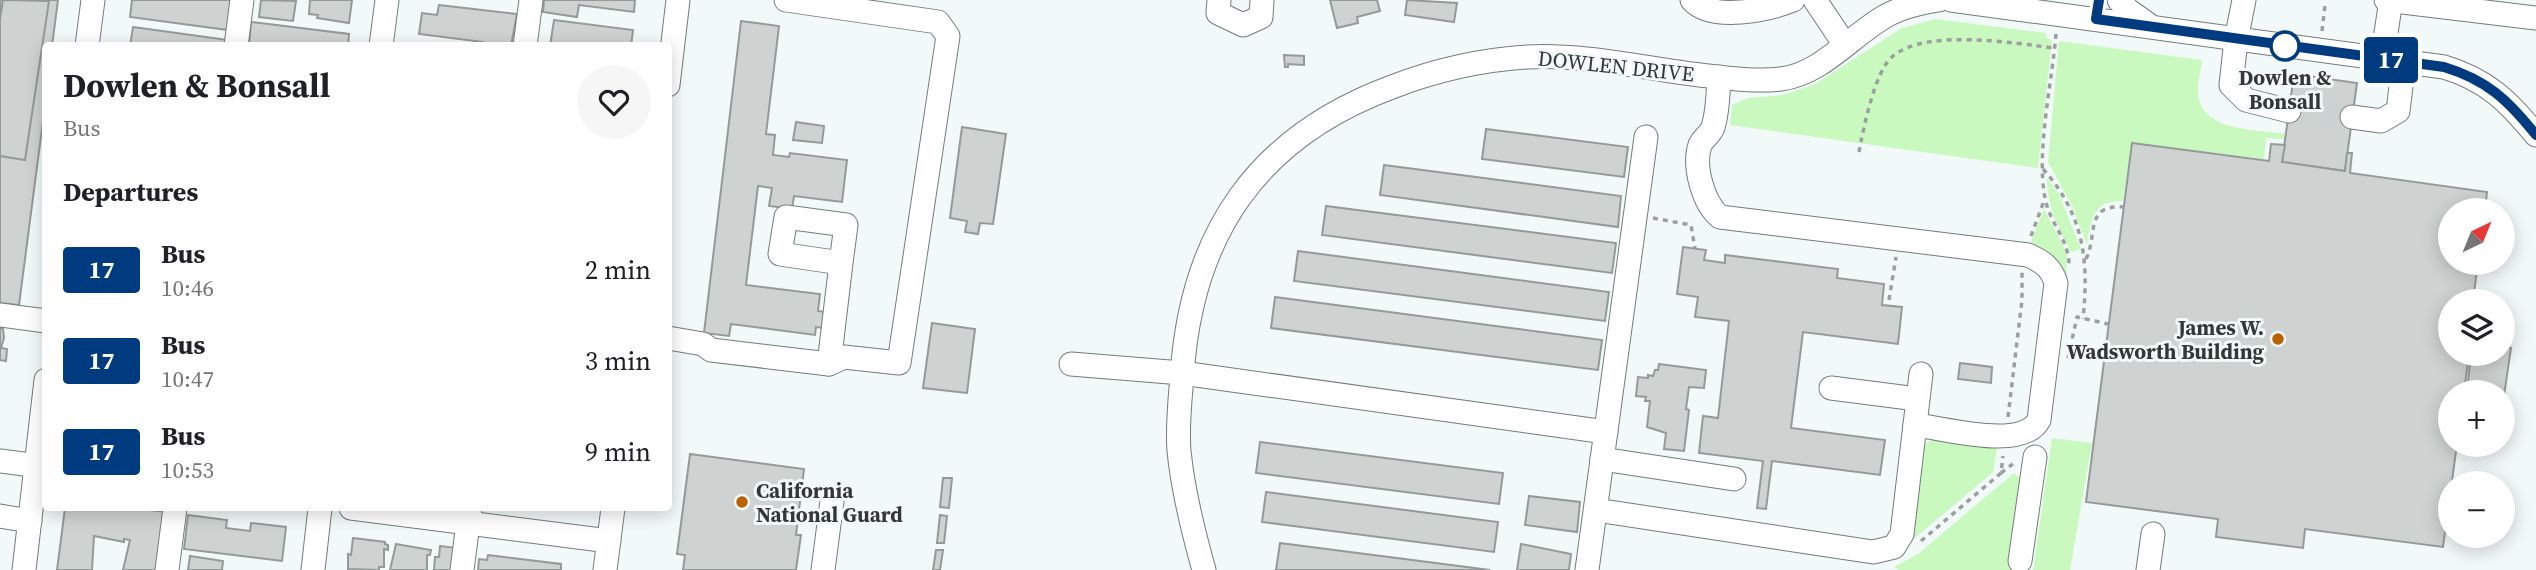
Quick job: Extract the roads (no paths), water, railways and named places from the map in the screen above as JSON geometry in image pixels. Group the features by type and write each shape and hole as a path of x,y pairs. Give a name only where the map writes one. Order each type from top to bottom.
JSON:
{"street":[{"path":"88,42 93,0"},
{"path":"237,42 242,0"},
{"path":"382,42 387,0"},
{"path":"672,51 678,0"},
{"path":"672,339 703,344 711,350 829,364 844,357 899,363 948,36 939,22 786,0"},
{"path":"1219,0 1218,13 1243,25 1261,17 1262,0"},
{"path":"1692,0 1695,4 1718,12 1761,10 1793,0"},
{"path":"1815,0 1845,45"},
{"name":"DOWLEN DRIVE","path":"1204,570 1189,518 1179,450 1182,373 1189,315 1211,244 1232,206 1260,171 1294,139 1336,112 1372,94 1426,74 1481,62 1517,58 1568,58 1719,78 1783,79 1805,72 1884,16 1912,5 1938,0"},
{"path":"1951,0 2097,9 2149,26 2444,67 2487,85 2514,108 2536,135"},
{"path":"2119,0 2149,26"},
{"path":"2244,0 2231,85 2246,100 2289,111"},
{"path":"2352,117 2381,121 2398,111 2389,0 2536,18"},
{"path":"525,42 527,1"},
{"path":"1719,78 1713,130 1701,142 1698,171 1712,210 1720,217 2028,255 2052,270 2056,283 2039,420 2035,428 2018,435 1996,436 1914,425"},
{"path":"1587,570 1646,137"},
{"path":"829,364 841,263"},
{"path":"0,315 42,320"},
{"path":"1071,364 1182,373 1605,432"},
{"path":"1596,510 1874,561 1894,547 1902,534 1921,374"},
{"path":"1831,388 1917,399"},
{"path":"2020,561 2035,457"},
{"path":"1602,459 1734,479"},
{"path":"0,461 41,466 24,570"},
{"path":"823,570 832,501"},
{"path":"167,570 175,511"},
{"path":"313,570 320,511"},
{"path":"402,511 469,515 609,541"},
{"path":"605,570 613,511"},
{"path":"462,570 469,515"},
{"path":"0,516 30,521"},
{"path":"2148,570 2152,534"}],"tunnel":[{"path":"2289,111 2352,117"}],"place":[{"name":"Dowlen & Bonsall","path":"2285,46"},
{"name":"James W. Wadsworth Building","path":"2278,339"},
{"name":"California National Guard","path":"742,502"}]}
